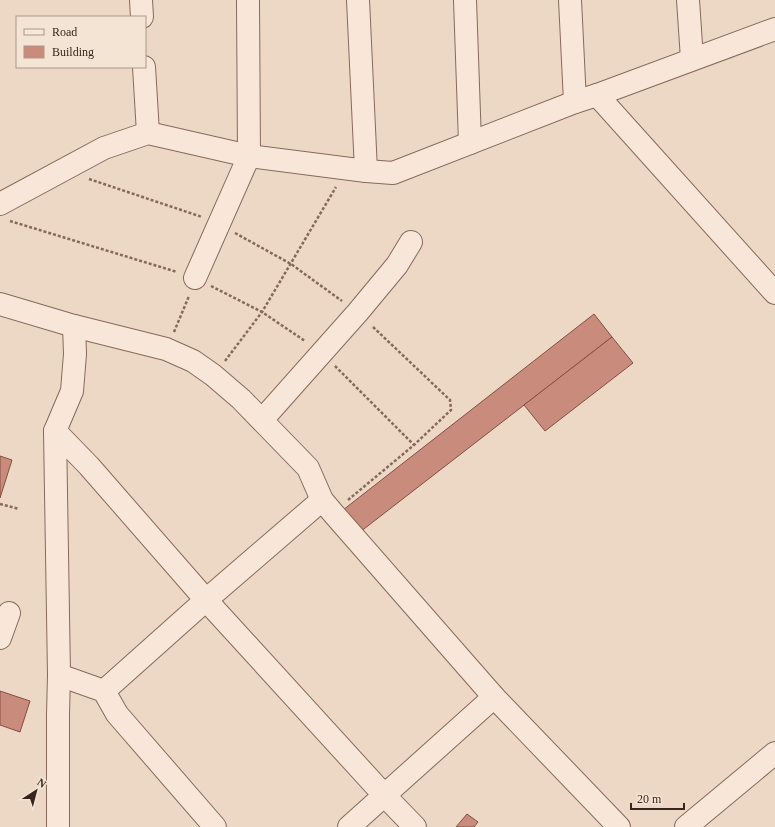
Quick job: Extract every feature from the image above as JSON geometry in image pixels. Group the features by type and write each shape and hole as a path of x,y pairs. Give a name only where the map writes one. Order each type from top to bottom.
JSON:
{"street":[{"path":"141,0 142,16"},
{"path":"195,278 249,156 248,0"},
{"path":"356,170 358,0"},
{"path":"465,0 470,143"},
{"path":"570,0 575,102"},
{"path":"688,0 692,60"},
{"path":"4,212 62,169 104,148 148,134 249,156 356,170 393,173 575,102 597,96 775,29"},
{"path":"144,68 148,134"},
{"path":"597,96 775,293"},
{"path":"262,420 358,312 397,265 411,242"},
{"path":"0,304 74,326 166,349 193,360 213,375 241,399 308,468 327,506 494,697 618,827"},
{"path":"63,822 55,431 72,391 75,354 74,326"},
{"path":"55,431 89,466 206,600 415,827"},
{"path":"104,691 206,600 327,506"},
{"path":"0,638 9,613"},
{"path":"59,675 104,691 117,714 215,827"},
{"path":"349,827 494,697"},
{"path":"686,827 775,753"}],"path":[{"path":"62,169 219,223 291,264 358,312 450,400 451,410 414,445 327,506"},
{"path":"213,375 262,312 291,264 356,170"},
{"path":"4,212 195,278 262,312 323,353 414,445"},
{"path":"166,349 195,278"},
{"path":"0,504 19,509"}],"building":[{"path":"594,314 612,337 360,532 343,510"},
{"path":"612,337 633,363 545,431 524,405"},
{"path":"0,456 12,460 0,498"},
{"path":"0,691 30,701 20,732 0,725"},
{"path":"467,814 478,822 474,827 456,827"}]}
